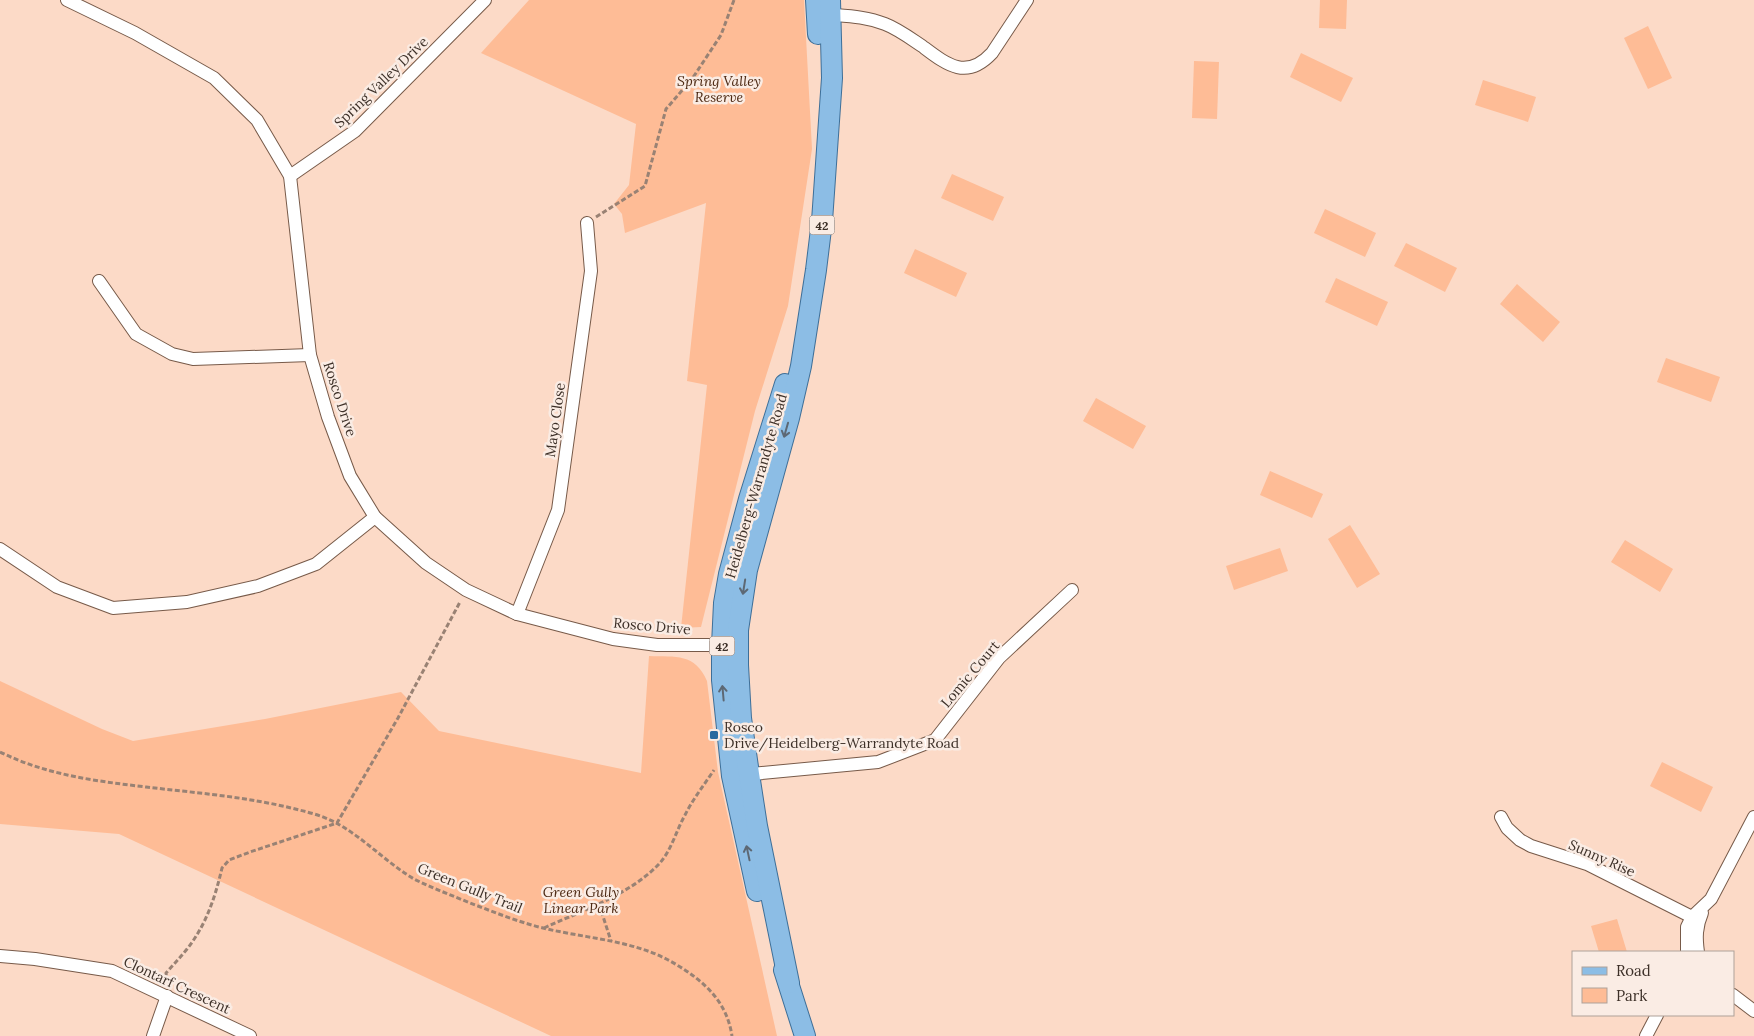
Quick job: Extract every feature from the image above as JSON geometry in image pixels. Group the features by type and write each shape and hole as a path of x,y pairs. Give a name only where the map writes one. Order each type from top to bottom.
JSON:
{"main road":[{"name":"Heidelberg-Warrandyte Road","path":"805,1036 789,983 766,920 751,868 733,772 722,680 730,645 724,603 737,542 766,442 808,313 822,221 828,136 821,85 823,7"}],"street":[{"name":"Rosco Drive","path":"67,0 135,33 214,78 256,120 290,176 310,354 328,417 350,476 376,517 426,563 466,590 516,614 613,639 658,644 730,645"},
{"name":"Spring Valley Drive","path":"290,176 356,131 485,0"},
{"path":"823,7 886,24 948,65 967,68 977,66 985,61 1027,0"},
{"name":"Mayo Close","path":"516,614 558,510 591,271 587,222"},
{"path":"99,281 136,334 172,354 193,359 310,354"},
{"path":"0,549 57,587 113,608 186,602 258,586 316,564 376,517"},
{"name":"Lomic Court","path":"733,772 878,762 935,740 999,658 1072,590"},
{"name":"Sunny Rise","path":"1501,817 1506,828 1520,840 1531,846 1587,864 1695,919"},
{"path":"1687,951 1687,927 1711,899 1754,817"},
{"path":"1695,919 1698,951"},
{"name":"Clontarf Crescent","path":"0,956 35,959 112,971 250,1036"},
{"path":"153,1036 167,996"},
{"path":"1734,996 1754,1011"},
{"path":"1646,1036 1656,1016"}],"path":[{"path":"587,222 644,186 666,109 692,79 721,35 734,0"},
{"path":"167,996 166,973 187,949 200,930 214,901 222,868 226,863 250,852 337,823 398,718 466,590"},
{"name":"Green Gully Trail","path":"0,752 32,766 73,777 281,806 309,812 337,823 395,866 430,887 491,911 543,928 611,941 640,949 674,963 717,998 725,1010 732,1036"},
{"path":"543,928 599,904 658,866 670,847 686,813 733,772"},
{"path":"599,904 611,941"}],"green space":[{"name":"Spring Valley Reserve","path":"529,0 804,0 812,149 788,306 755,411 701,627 681,628 707,385 687,381 706,203 625,233 622,214 614,204 629,185 636,124 481,53"},
{"path":"1320,0 1347,0 1346,29 1319,28"},
{"path":"1648,26 1672,78 1648,89 1624,38"},
{"path":"1301,53 1353,78 1341,102 1290,77"},
{"path":"1194,61 1219,62 1217,119 1192,118"},
{"path":"1483,80 1536,97 1528,122 1475,105"},
{"path":"952,174 1004,197 993,221 941,198"},
{"path":"1325,209 1376,233 1365,257 1314,233"},
{"path":"1406,243 1457,268 1445,292 1394,266"},
{"path":"915,249 967,273 956,297 904,273"},
{"path":"1336,278 1388,302 1377,326 1325,302"},
{"path":"1517,284 1560,322 1543,342 1500,304"},
{"path":"1666,358 1720,377 1711,402 1657,382"},
{"path":"1096,398 1146,426 1133,449 1083,421"},
{"path":"1270,471 1323,494 1312,518 1260,495"},
{"path":"1350,525 1380,574 1357,588 1328,539"},
{"path":"1625,540 1673,569 1660,592 1611,562"},
{"path":"1280,548 1288,571 1234,590 1226,566"},
{"name":"Green Gully Linear Park","path":"649,656 684,658 697,665 707,681 718,772 777,1036 551,1036 119,834 0,824 0,681 102,729 133,741 265,719 401,692 439,731 641,773"},
{"path":"1662,762 1713,787 1701,812 1650,786"},
{"path":"1617,919 1627,951 1599,951 1591,926"}],"place":[{"name":"Rosco Drive/Heidelberg-Warrandyte Road","path":"714,735"}]}
